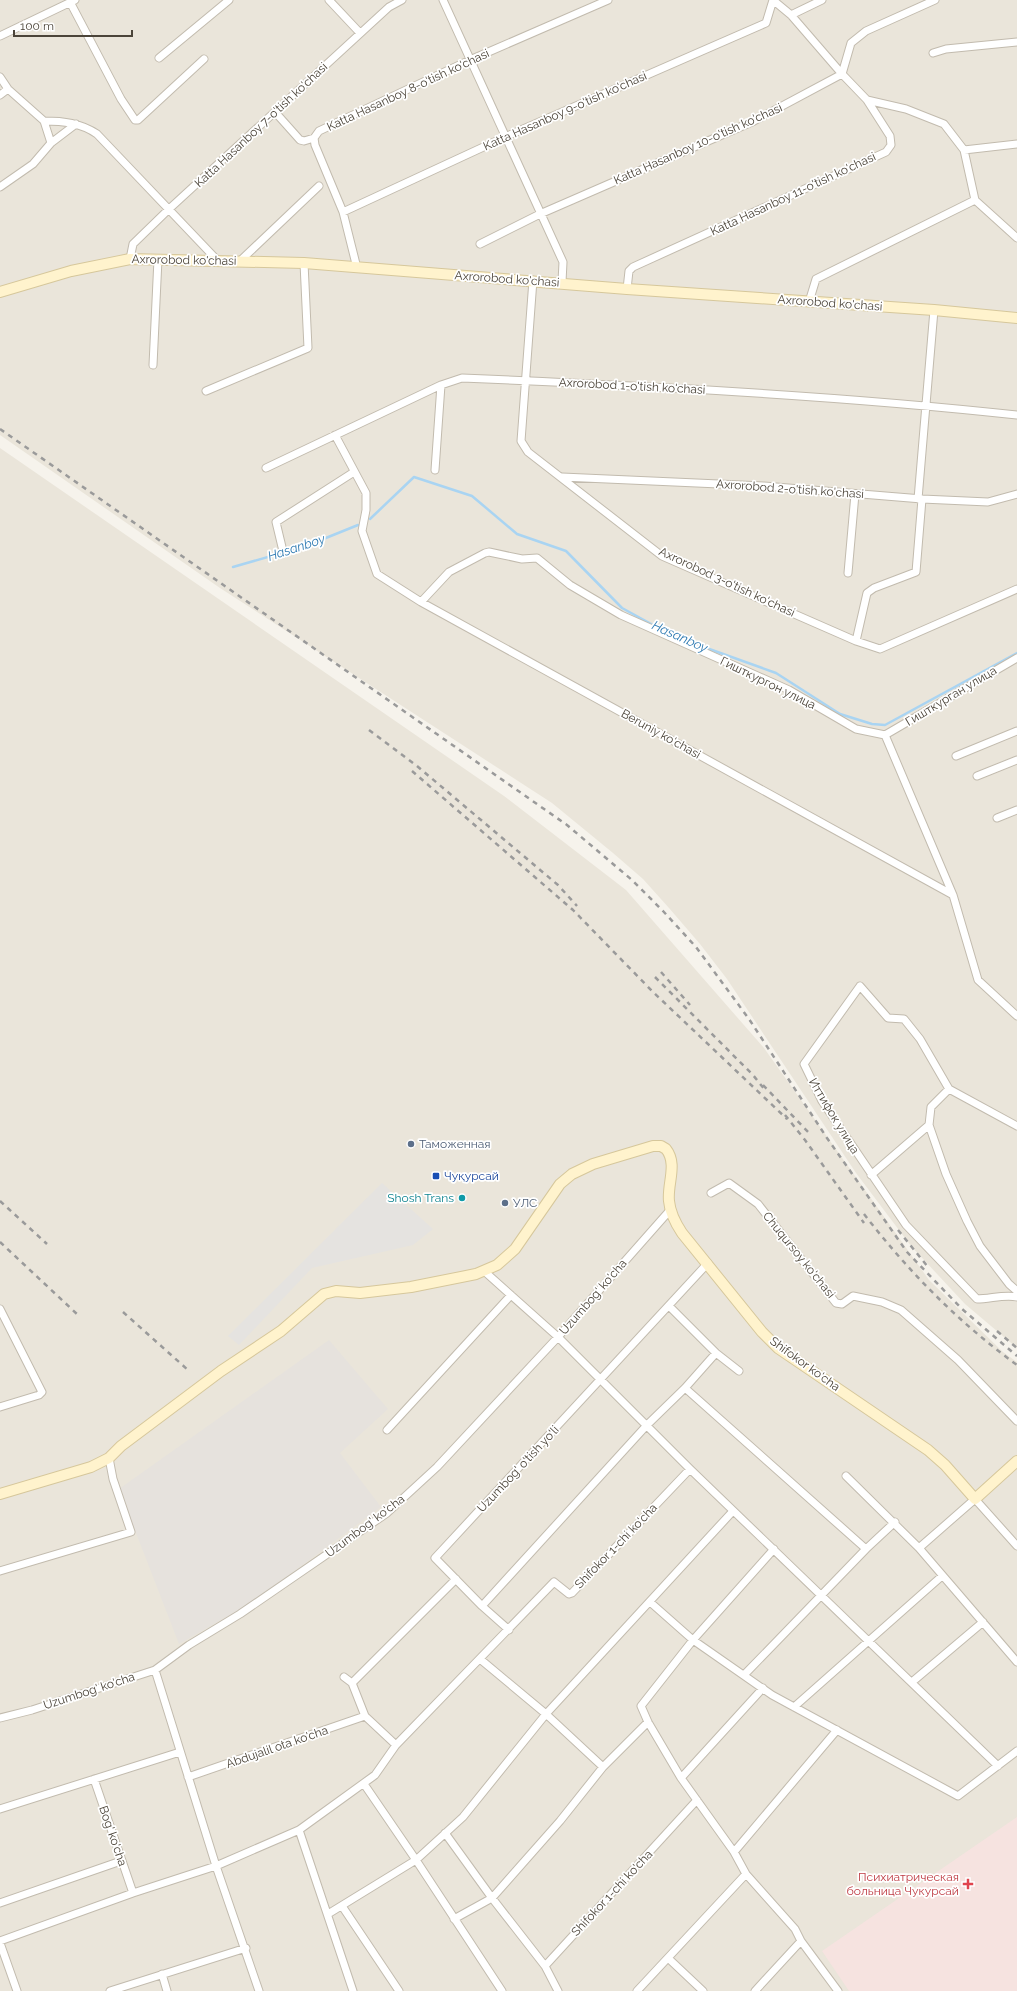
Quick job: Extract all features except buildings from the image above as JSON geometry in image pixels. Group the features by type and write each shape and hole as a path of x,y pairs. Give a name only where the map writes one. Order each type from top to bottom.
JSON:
{"street":[{"path":"159,58 229,0"},
{"path":"329,0 360,33"},
{"name":"Katta Hasanboy 7-o'tish ko'chasi","path":"130,258 133,244 168,210 360,33 389,7 402,0"},
{"path":"443,0 563,262 562,282"},
{"name":"Katta Hasanboy 8-o'tish ko'chasi","path":"357,268 343,212 315,145 314,138 319,131 470,60 608,0"},
{"name":"Katta Hasanboy 11-o'tish ko'chasi","path":"627,289 629,271 633,267 886,152 891,145 890,136 867,100 790,15 773,0"},
{"name":"Katta Hasanboy 9-o'tish ko'chasi","path":"343,212 505,137 766,23 773,0"},
{"path":"790,15 822,0"},
{"path":"842,74 851,43 866,31 935,0"},
{"path":"0,36 72,1 121,99 135,120 138,120 204,59"},
{"path":"932,53 946,49 1017,42"},
{"name":"Katta Hasanboy 10-o'tish ko'chasi","path":"480,244 540,214 754,121 842,74"},
{"path":"0,77 8,89 44,121 51,143"},
{"path":"0,95 8,89"},
{"path":"867,100 906,109 944,124 964,150 975,200 1017,238"},
{"path":"275,112 300,140 304,141 314,138"},
{"path":"44,121 61,121 76,124 91,130 102,139 218,261"},
{"path":"0,187 33,164 51,143 76,124"},
{"path":"964,150 1017,144"},
{"path":"240,261 319,186"},
{"path":"809,302 816,279 975,200"},
{"name":"Axrorobod ko'chasi","path":"0,292 71,271 130,258 304,263 562,282 627,289 934,310 1017,318"},
{"path":"152,365 158,259"},
{"path":"206,391 308,348 304,263"},
{"name":"Axrorobod 3-o'tish ko'chasi","path":"534,280 521,441 523,446 528,452 662,556 856,641 880,649 1017,589"},
{"path":"856,641 868,593 874,588 916,572 925,405 934,310"},
{"name":"Axrorobod 1-o'tish ko'chasi","path":"266,468 441,385 462,378 925,405 1017,415"},
{"path":"435,470 441,385"},
{"name":"Beruniy ko'chasi","path":"335,435 366,493 366,510 362,531 377,574 421,602 953,895"},
{"path":"282,547 276,522 354,472"},
{"name":"Axrorobod 2-o'tish ko'chasi","path":"562,477 764,486 920,499 988,502 1017,494"},
{"path":"848,573 854,494"},
{"name":"Гишткургон улица","path":"421,602 450,572 485,553 489,552 522,559 537,558 570,585 621,615 789,690 856,729 885,735"},
{"name":"Гишткурган улица","path":"885,735 1017,658"},
{"path":"956,756 1017,731"},
{"path":"885,735 953,895 978,980 1017,1016"},
{"path":"977,776 1017,760"},
{"path":"997,818 1017,810"},
{"name":"Иттифок улица","path":"949,1089 920,1039 904,1019 888,1018 860,986 804,1064 822,1101 906,1225 977,1299 991,1299 1010,1296 1017,1297"},
{"path":"1017,1126 949,1089 930,1107 929,1125 946,1174 980,1246 1009,1284 1017,1292"},
{"path":"871,1175 929,1125"},
{"name":"Shifokor ko'cha","path":"484,1271 501,1262 512,1252 560,1184 576,1171 592,1164 657,1146 664,1148 668,1152 672,1163 668,1193 670,1209 682,1233 708,1263 762,1332 778,1348 928,1450 945,1465 975,1499"},
{"name":"Chuqursoy ko'chasi","path":"711,1193 729,1183 758,1204 836,1303 842,1304 853,1296 882,1302 901,1310 958,1360 1017,1421"},
{"name":"Uzumbog' ko'cha","path":"0,1718 62,1700 154,1670 189,1645 240,1614 387,1513 437,1467 558,1337 670,1209"},
{"name":"Uzumbog' o'tish yo'li","path":"456,1579 435,1558 708,1263"},
{"path":"0,1494 72,1474 109,1458 121,1446 221,1371 281,1331 324,1294 336,1291 360,1293 411,1287 484,1271 558,1337 690,1470 822,1594 998,1766"},
{"path":"387,1430 511,1295"},
{"path":"669,1306 716,1353 739,1371"},
{"path":"0,1309 42,1390 40,1395 0,1407"},
{"path":"482,1606 647,1425 685,1388 716,1353"},
{"path":"685,1388 866,1550"},
{"path":"0,1571 131,1532 113,1479 109,1458"},
{"path":"919,1548 1017,1461"},
{"name":"Shifokor 1-chi ko'cha","path":"509,1630 554,1582 569,1594 572,1593 690,1470"},
{"path":"846,1476 895,1522 919,1548 1017,1662"},
{"path":"975,1499 1017,1546"},
{"path":"328,1914 416,1860 463,1817 546,1714 733,1511"},
{"path":"744,1675 822,1594 895,1522"},
{"path":"774,1549 693,1640 641,1706 648,1722 681,1778 734,1852 746,1874 796,1929 801,1941 838,1991"},
{"path":"794,1707 942,1576"},
{"path":"17,1991 0,1942 133,1893 216,1866 299,1830 375,1775 396,1745 509,1630 482,1606 456,1579 352,1682"},
{"path":"650,1602 693,1640 763,1688 794,1707 958,1796 1017,1751"},
{"path":"912,1682 983,1622"},
{"path":"480,1659 546,1714 603,1767"},
{"path":"154,1670 216,1866 260,1991"},
{"path":"344,1677 352,1682 365,1716 396,1745"},
{"path":"681,1778 763,1688"},
{"name":"Abdujalil ota ko'cha","path":"188,1777 365,1716"},
{"path":"454,1919 492,1898 560,1821 603,1767 648,1722"},
{"path":"734,1852 836,1730"},
{"path":"0,1809 180,1752"},
{"name":"Bog' ko'cha","path":"94,1779 133,1893"},
{"path":"364,1784 502,1991"},
{"name":"Shifokor 1-chi ko'cha","path":"545,1966 698,1800"},
{"path":"299,1830 353,1991"},
{"path":"445,1833 492,1898 545,1966 558,1991"},
{"path":"0,1903 121,1861"},
{"path":"637,1991 746,1874"},
{"path":"342,1906 399,1991"},
{"path":"755,1991 801,1941"},
{"path":"110,1991 246,1948"},
{"path":"668,1958 704,1991"},
{"path":"162,1974 167,1991"}],"shaded area":[{"path":"0,0 1017,0 1017,1348 965,1304 911,1246 856,1173 727,979 700,944 643,879 552,803 220,588 0,435"},
{"path":"0,448 504,796 626,890 764,1048 929,1280 1003,1352 1017,1362 1017,1991 0,1991"},
{"path":"382,1183 433,1229 413,1245 312,1268 239,1345 228,1336"},
{"path":"329,1340 388,1409 340,1453 381,1507 251,1603 179,1644 119,1489"},
{"name":"Психиатрическая больница Чукурсай","path":"1017,1817 1017,1991 849,1991 822,1951"}],"waterway":[{"name":"Hasanboy","path":"370,519 414,477 472,496 517,534 566,551 622,608 664,631"},
{"name":"Hasanboy","path":"233,567 306,546 358,525"},
{"name":"Hasanboy","path":"687,641 776,673 840,714 872,724 885,725 1017,653"}],"railway":[{"path":"0,429 567,825 632,880 696,947 749,1019 827,1138 907,1252 962,1309 1017,1356"},
{"path":"369,730 417,766 558,885 577,906"},
{"path":"412,771 573,910 652,991 787,1119"},
{"path":"661,972 690,1005"},
{"path":"655,977 753,1075 765,1090"},
{"path":"763,1085 811,1135"},
{"path":"785,1115 805,1140 864,1223"},
{"path":"0,1201 47,1244"},
{"path":"864,1214 898,1256 935,1295 995,1349 1017,1365"},
{"path":"898,1230 928,1267"},
{"path":"0,1242 78,1315"},
{"path":"123,1312 188,1370"},
{"path":"997,1331 1017,1348"}],"place":[{"name":"Таможенная","path":"411,1144"},
{"name":"Чуқурсай","path":"436,1176"},
{"name":"Shosh Trans","path":"462,1198"},
{"name":"УЛС","path":"505,1203"},
{"name":"Психиатрическая больница Чукурсай","path":"968,1884"}]}
